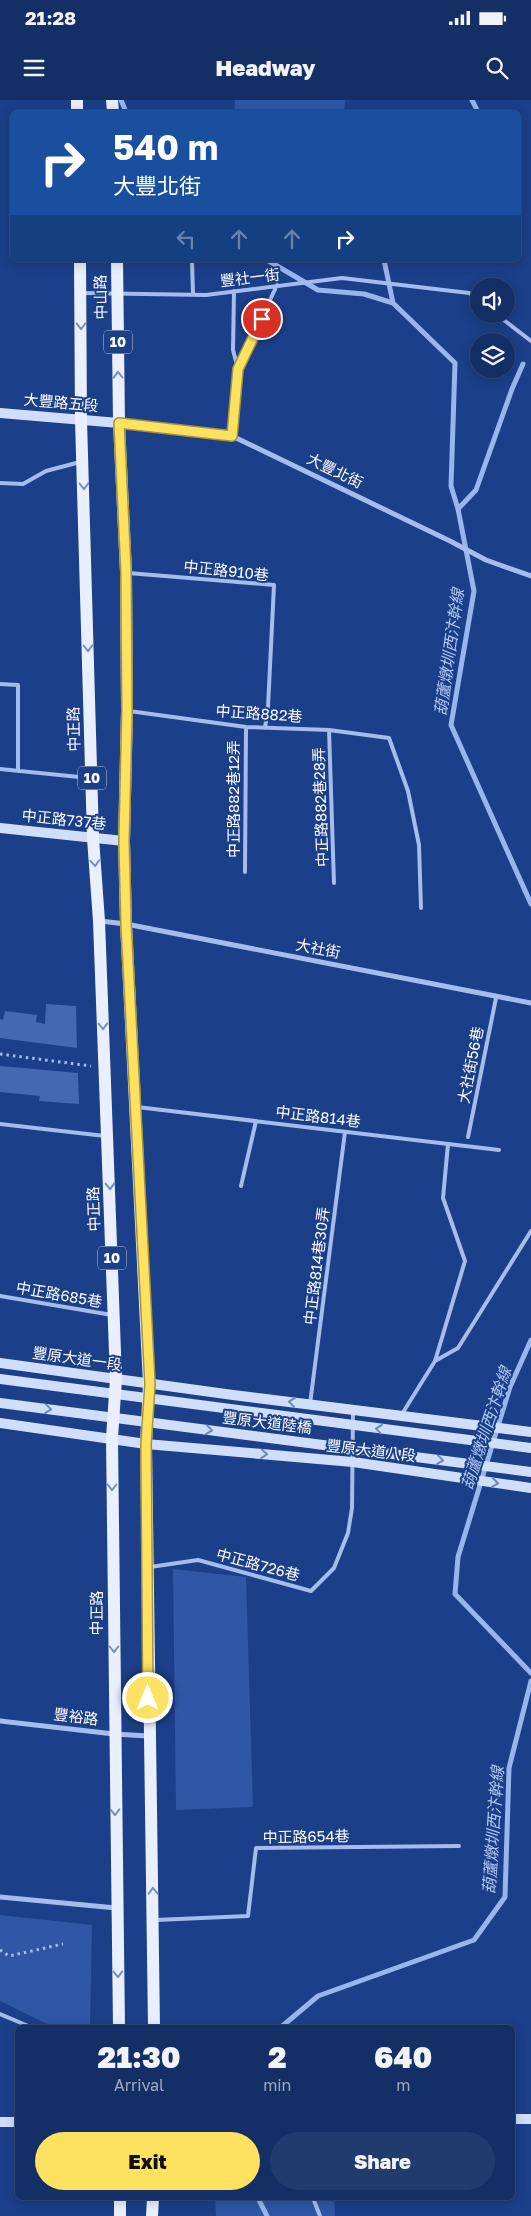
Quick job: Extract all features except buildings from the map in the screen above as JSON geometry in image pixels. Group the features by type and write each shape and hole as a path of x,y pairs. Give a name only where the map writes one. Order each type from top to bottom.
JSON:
{"main road":[{"name":"中山路","path":"80,262 81,420"},
{"name":"中山路","path":"117,262 119,423"},
{"name":"中正路","path":"81,420 93,838 99,921 116,1379 112,1438 114,1734 119,2025"},
{"name":"10","path":"119,423 126,572 127,711 124,841 126,924 150,1384 146,1444 148,1736 154,1920 154,2025"},
{"path":"120,2200 120,2216"},
{"path":"152,2216 153,2200"}],"street":[{"name":"大豐路五段","path":"0,413 119,423"},
{"name":"大豐北街","path":"119,423 232,436 486,560 531,576"},
{"name":"中正路737巷","path":"0,828 124,841"},
{"name":"大社街","path":"99,921 126,924 496,998 531,1003"},
{"name":"豐原大道一段","path":"0,1363 150,1384"},
{"name":"豐原大道陸橋","path":"0,1379 531,1448"},
{"path":"150,1384 531,1432"},
{"name":"豐原大道陸橋","path":"0,1403 531,1472"},
{"path":"0,1423 146,1444"},
{"name":"豐原大道八段","path":"146,1444 353,1462 531,1488"},
{"name":"豐裕路","path":"0,1721 148,1736"},
{"path":"0,1897 117,1908"},
{"path":"515,2118 531,2118"},
{"path":"0,2122 15,2122"}],"lane":[{"path":"192,262 193,294"},
{"name":"豐社一街","path":"81,293 193,294 342,278 470,293"},
{"path":"232,436 238,369 277,285"},
{"path":"234,291 233,350 238,369"},
{"path":"508,323 531,341"},
{"path":"0,483 24,484 46,471 83,461"},
{"name":"中正路910巷","path":"126,572 274,585 268,707 265,728"},
{"path":"0,684 18,685 18,771"},
{"name":"中正路882巷","path":"127,711 246,727 329,730 389,738 408,791 419,845 421,908"},
{"name":"中正路882巷12弄","path":"245,872 246,727"},
{"name":"中正路882巷28弄","path":"329,730 334,883"},
{"path":"0,769 92,778"},
{"name":"大社街56巷","path":"468,1137 496,998"},
{"name":"中正路814巷","path":"134,1106 499,1150"},
{"path":"241,1186 256,1121"},
{"path":"0,1124 108,1137"},
{"name":"中正路814巷30弄","path":"310,1404 345,1132"},
{"path":"402,1415 435,1361 465,1261 443,1198 448,1144"},
{"path":"435,1361 458,1348 531,1231"},
{"name":"中正路685巷","path":"0,1296 114,1316"},
{"path":"353,1409 353,1462"},
{"name":"中正路726巷","path":"148,1567 198,1560 311,1591 334,1568 348,1533 352,1508 353,1462"},
{"name":"中正路654巷","path":"154,1920 248,1916 256,1848 459,1846"},
{"path":"0,2014 26,2025"},
{"path":"314,2200 320,2216"}],"path":[{"path":"0,1054 105,1068"},
{"path":"0,1950 9,1956 63,1944"}],"shaded area":[{"path":"235,100 345,100 344,110 234,110"},
{"path":"173,1569 246,1577 253,1807 176,1810"},
{"path":"0,1915 92,1925 90,2025 49,2025 0,2001"},
{"path":"215,2200 334,2200 335,2216 216,2216"}],"waterway":[{"path":"121,100 125,110"},
{"path":"472,100 477,110"},
{"name":"葫蘆燉圳西汴幹線","path":"270,262 318,290 364,294 393,303 455,363 451,486 458,509 474,591 451,725 531,904"},
{"path":"384,262 393,303"},
{"path":"458,509 476,490 512,389 523,364"},
{"name":"葫蘆燉圳西汴幹線","path":"531,1340 510,1387 458,1557 455,1594 531,1673"},
{"name":"葫蘆燉圳西汴幹線","path":"284,2025 318,1996 474,1940 505,1897 509,1768 531,1681"},
{"name":"葫蘆燉圳西汴幹線","path":"259,2200 267,2216"}],"route":[{"path":"148,1698 146,1444 150,1384 126,924 124,841 127,711 126,572 119,423 232,436 238,369 262,319"}]}
